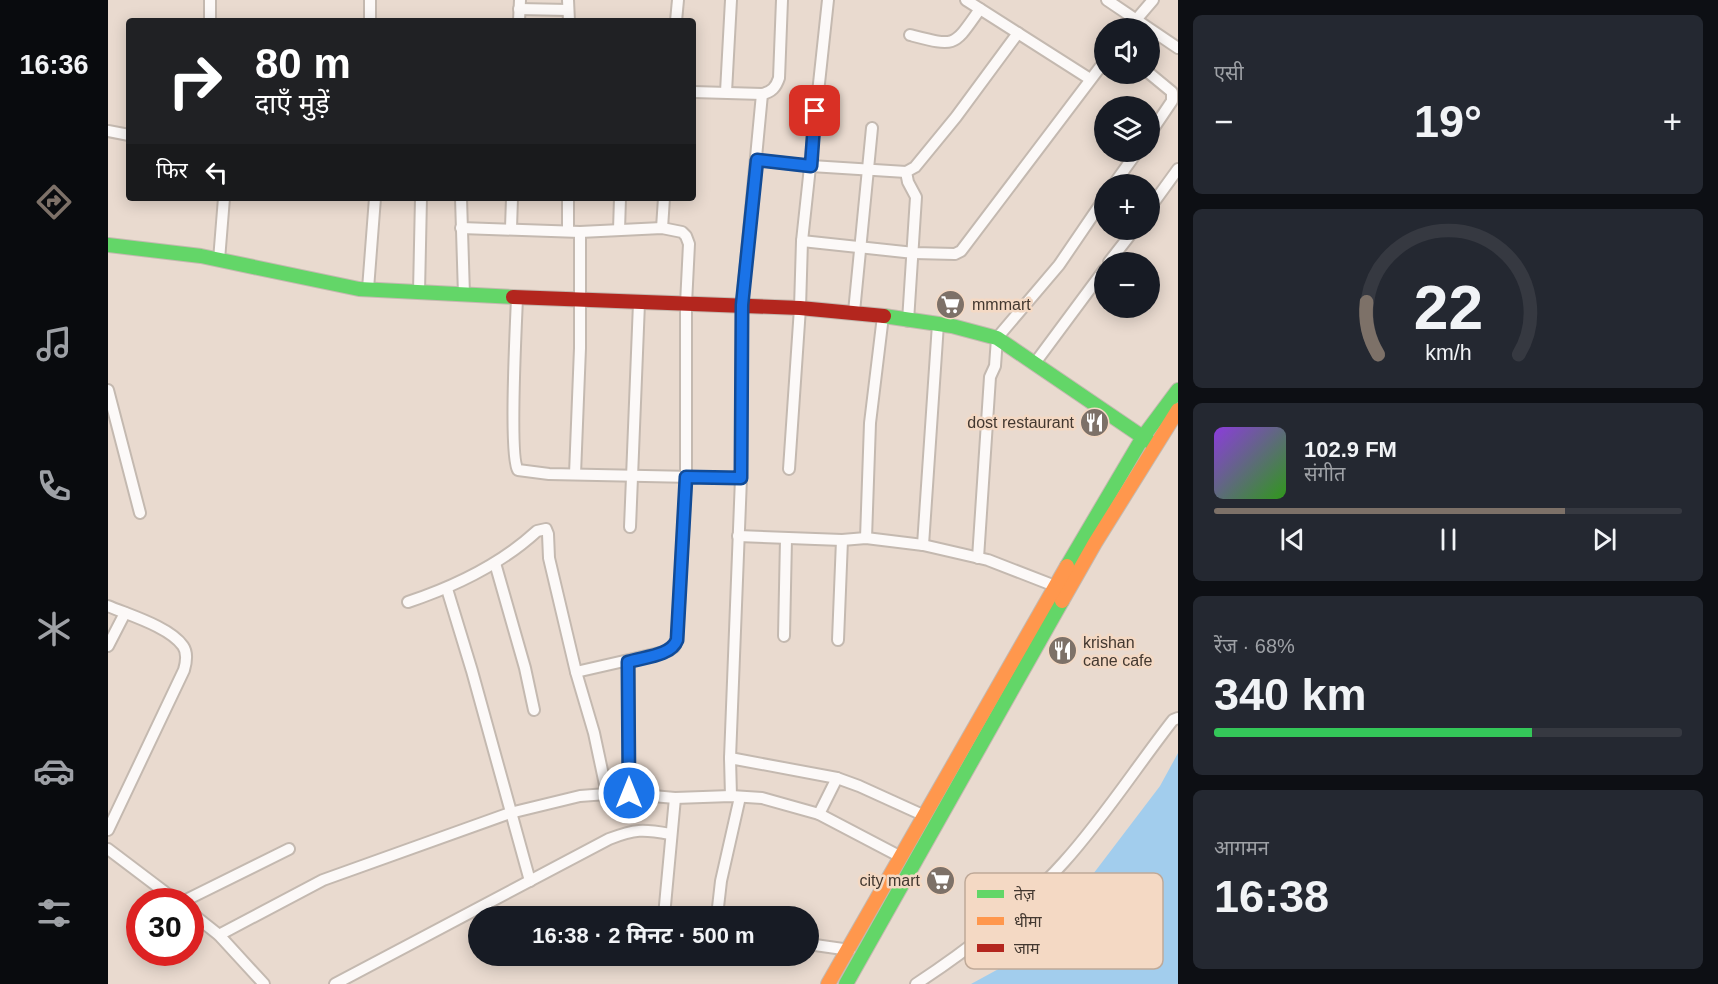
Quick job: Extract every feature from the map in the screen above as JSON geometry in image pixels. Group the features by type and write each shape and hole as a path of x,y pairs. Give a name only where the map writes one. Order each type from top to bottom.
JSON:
{"main road":[{"path":"108,245 219,260 368,290 579,301 800,308 854,312 952,326 997,338 1155,445"},
{"path":"828,984 1055,586 1143,437 1178,390"},
{"path":"846,984 1095,543 1178,410"}],"street":[{"path":"210,0 210,18"},
{"path":"370,0 370,18"},
{"path":"676,18 678,0"},
{"path":"726,92 731,0"},
{"path":"696,92 762,94 772,91 779,78 782,0"},
{"path":"789,469 800,308 802,241 828,0"},
{"path":"966,0 1090,79"},
{"path":"1107,0 1126,18"},
{"path":"1138,18 1153,0"},
{"path":"520,4 569,10"},
{"path":"910,35 948,44 959,38 980,9"},
{"path":"757,160 906,172 915,167 956,117 1018,33"},
{"path":"1160,38 1178,48"},
{"path":"802,241 914,253 955,254 961,251 1094,74"},
{"path":"1160,83 1172,93 1172,101 1160,119"},
{"path":"718,906 736,796 730,758 741,478 742,305 762,94"},
{"path":"854,312 872,128"},
{"path":"108,131 126,134"},
{"path":"1160,194 1178,169"},
{"path":"906,172 908,182 916,197 908,321"},
{"path":"219,260 224,201"},
{"path":"368,290 375,201"},
{"path":"419,292 421,201"},
{"path":"461,201 464,295"},
{"path":"511,228 512,201"},
{"path":"568,201 568,231"},
{"path":"619,230 620,201"},
{"path":"662,228 664,201"},
{"path":"978,558 990,377 994,366 997,338 1059,265 1094,214"},
{"path":"461,228 580,232 662,228 682,232 689,244 686,304 686,477 677,640 674,647 668,651 628,662 576,672"},
{"path":"575,474 580,348 580,232"},
{"path":"1117,252 1126,240"},
{"path":"1035,363 1094,283"},
{"path":"517,298 515,466 518,470 575,474 741,478"},
{"path":"630,527 639,303"},
{"path":"866,538 870,423 883,316"},
{"path":"923,545 938,324"},
{"path":"108,390 140,513"},
{"path":"408,602 447,589 495,563 537,531 546,529 549,558 576,672 594,733 607,794"},
{"path":"738,536 842,540 866,538 923,545 988,560 1055,586"},
{"path":"784,636 786,539"},
{"path":"837,640 842,540"},
{"path":"495,563 522,657 534,710"},
{"path":"447,589 472,670 530,881"},
{"path":"108,606 157,627 172,637 184,646 186,662 108,830"},
{"path":"108,646 125,613"},
{"path":"628,662 629,793"},
{"path":"1053,873 1064,862 1166,728 1178,718"},
{"path":"730,758 837,778 925,816"},
{"path":"819,814 837,778"},
{"path":"219,935 322,880 510,813 580,796 629,793 675,798 736,796 762,798 819,814 871,843 901,856"},
{"path":"665,906 675,798"},
{"path":"335,984 609,839 631,831 647,830 670,834"},
{"path":"204,890 289,849"},
{"path":"108,864 111,851 161,888"},
{"path":"204,923 219,935 264,984"},
{"path":"819,946 864,953"},
{"path":"916,984 965,950"}],"water":[{"path":"1178,753 1178,984 971,984 998,969 1163,969 1163,873 1094,873 1160,786"}],"traffic: fast":[{"path":"108,245 201,256 359,289 513,297"},
{"path":"884,316 952,326 997,338 1153,444"},
{"path":"1067,566 1143,437 1178,390"},
{"path":"846,984 1062,601"}],"traffic: slow":[{"path":"1062,601 1095,543 1178,410"},
{"path":"828,984 1067,566"}],"traffic: jam":[{"path":"513,297 800,308 884,316"}],"place":[{"name":"mmmart","path":"951,304"},
{"name":"dost restaurant","path":"1095,422"},
{"name":"krishan cane cafe","path":"1062,651"},
{"name":"city mart","path":"941,880"}],"route":[{"path":"629,793 628,662 668,651 674,647 677,640 686,477 741,478 742,305 757,160 811,166 815,111"}]}
